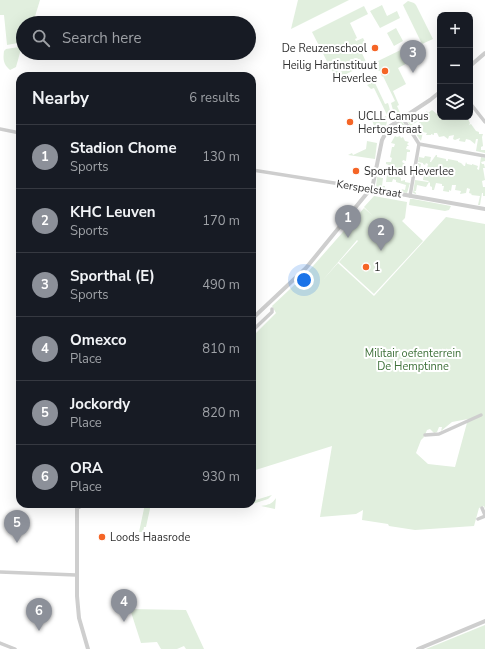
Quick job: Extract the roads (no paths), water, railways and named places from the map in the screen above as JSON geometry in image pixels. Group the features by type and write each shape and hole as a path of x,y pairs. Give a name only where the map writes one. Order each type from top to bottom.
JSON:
{"street":[{"path":"473,63 485,53"},
{"path":"256,315 306,268 372,189 382,138 391,124 437,94"},
{"path":"473,107 484,120"},
{"path":"402,117 419,144 410,196"},
{"path":"0,130 16,132"},
{"path":"419,144 485,156"},
{"name":"Kerspelstraat","path":"256,171 485,209"},
{"path":"256,327 272,312 272,309"},
{"path":"425,435 439,434 481,416"},
{"path":"77,508 77,596 79,618 88,649"},
{"path":"478,519 485,515 482,508"},
{"path":"0,572 76,575"},
{"path":"418,649 485,621"},
{"path":"0,643 15,649"}],"place":[{"name":"De Reuzenschool","path":"375,48"},
{"name":"Heilig Hartinstituut Heverlee","path":"385,71"},
{"name":"Sporthal (E)","path":"413,73"},
{"name":"UCLL Campus Hertogstraat","path":"350,122"},
{"name":"Sporthal Heverlee","path":"356,171"},
{"name":"Stadion Chome","path":"348,238"},
{"name":"KHC Leuven","path":"381,251"},
{"name":"1","path":"366,267"},
{"name":"Loods Haasrode","path":"102,537"},
{"name":"Jockordy","path":"17,543"},
{"name":"Omexco","path":"124,622"},
{"name":"ORA","path":"39,631"}],"park label":[{"name":"Militair oefenterrein De Hemptinne","path":"413,359"}]}
